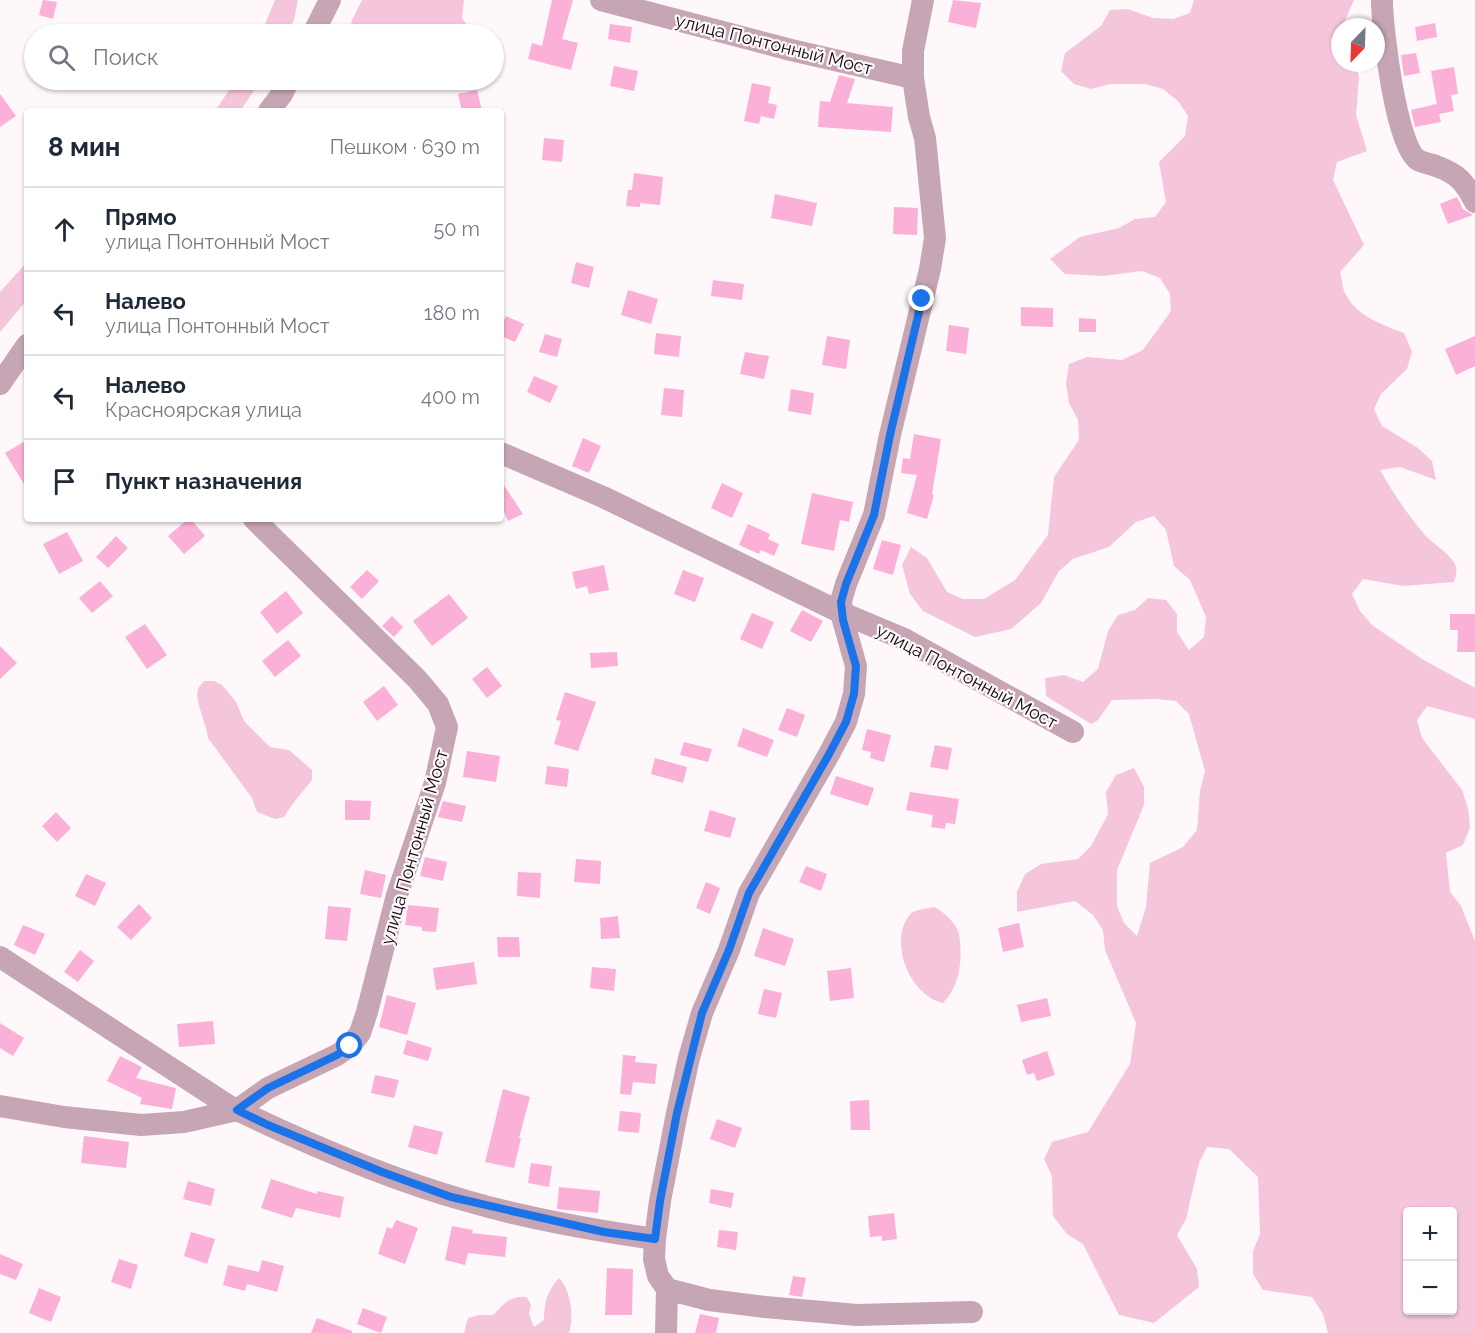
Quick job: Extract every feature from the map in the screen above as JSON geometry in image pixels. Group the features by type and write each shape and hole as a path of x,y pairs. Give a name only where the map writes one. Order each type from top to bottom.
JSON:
{"street":[{"path":"317,24 330,0"},
{"name":"улица Понтонный Мост","path":"601,0 791,50 913,78"},
{"path":"666,1333 667,1289 658,1276 654,1259 655,1239 677,1113 702,1013 729,950 749,893 828,756 849,713 854,694 856,666 841,602 874,515 935,238 925,138 913,78 913,51 923,0"},
{"path":"1382,0 1382,21 1396,107 1410,150 1417,159 1456,174 1467,185 1475,202"},
{"path":"271,108 284,90"},
{"path":"3,371 24,348"},
{"name":"улица Понтонный Мост","path":"504,454 603,497 842,613 904,639 1073,732"},
{"name":"улица Понтонный Мост","path":"0,1106 64,1117 141,1125 184,1122 237,1110 268,1088 337,1055 350,1046 360,1033 377,979 397,895 435,783 447,728 438,704 417,679 257,522"},
{"path":"0,957 237,1110 268,1125 372,1168 451,1197 604,1232 655,1239"},
{"path":"667,1289 709,1300 857,1315 972,1312"}],"shaded area":[{"path":"275,0 298,0 292,24 265,24"},
{"path":"362,0 464,0 462,18 466,24 351,24"},
{"path":"1194,0 1354,0 1346,18 1331,18 1331,72 1358,72 1356,115 1367,151 1337,162 1333,180 1364,245 1340,272 1344,291 1355,307 1370,318 1404,333 1412,352 1407,369 1381,394 1374,409 1382,426 1418,448 1432,461 1436,480 1400,467 1380,470 1412,519 1425,535 1452,559 1457,571 1454,582 1403,586 1363,579 1352,594 1360,611 1372,625 1422,659 1475,688 1475,719 1427,706 1417,720 1422,738 1462,790 1468,808 1470,828 1463,845 1446,853 1450,892 1461,906 1475,941 1475,1333 1328,1333 1323,1314 1312,1297 1263,1290 1253,1274 1253,1251 1260,1234 1258,1177 1229,1149 1207,1147 1199,1163 1186,1219 1177,1235 1197,1269 1199,1287 1154,1323 1119,1315 1083,1244 1067,1234 1053,1216 1052,1176 1044,1159 1052,1142 1088,1132 1130,1064 1136,1023 1105,950 1103,930 1093,915 1075,901 1017,912 1017,892 1025,874 1041,864 1078,859 1091,846 1108,814 1106,792 1116,775 1134,768 1144,787 1144,805 1117,870 1117,906 1124,923 1137,936 1146,907 1150,863 1183,847 1197,830 1200,791 1205,771 1189,714 1176,701 1112,700 1098,720 1091,724 1046,696 1045,678 1064,675 1083,682 1098,669 1108,631 1118,615 1135,610 1148,598 1166,600 1177,614 1177,632 1189,650 1204,637 1206,617 1190,580 1174,566 1166,530 1154,516 1136,522 1109,547 1073,559 1059,571 1041,603 1011,629 975,637 923,611 910,594 902,565 911,547 927,558 947,592 963,599 984,599 1015,580 1048,535 1054,477 1079,440 1078,420 1069,403 1066,383 1069,364 1087,357 1122,360 1143,350 1171,311 1170,294 1160,278 1142,271 1103,276 1065,274 1050,259 1080,237 1119,228 1135,219 1155,217 1166,202 1159,162 1185,136 1188,116 1178,101 1163,89 1145,84 1110,84 1091,89 1074,84 1061,71 1065,53 1101,26 1110,10 1128,9 1153,18 1173,19 1190,13"},
{"path":"229,90 254,90 242,108 217,108"},
{"path":"24,265 24,304 0,332 0,292"},
{"path":"204,681 214,681 222,685 236,702 244,721 270,747 289,750 312,770 312,780 284,817 275,819 257,812 252,798 208,738 197,694 198,688"},
{"path":"934,907 952,921 959,935 958,975 953,990 943,1003 921,991 906,968 902,955 903,928 910,914"},
{"path":"559,1278 569,1296 571,1319 569,1333 464,1333 468,1318 493,1315 516,1297 527,1297 531,1305 529,1314 534,1327 544,1320 547,1298"}],"building":[{"path":"43,0 57,2 53,19 39,15"},
{"path":"552,0 573,0 562,39 578,43 571,70 528,59 532,43 542,46"},
{"path":"953,0 981,3 976,28 948,22"},
{"path":"1435,23 1437,37 1417,41 1415,27"},
{"path":"610,24 632,27 630,43 608,39"},
{"path":"1416,53 1420,73 1404,76 1401,55"},
{"path":"614,66 638,71 634,91 610,86"},
{"path":"1454,67 1458,94 1451,95 1454,111 1439,114 1441,122 1415,127 1411,110 1437,105 1431,71"},
{"path":"839,75 855,79 847,103 893,107 891,132 818,127 820,101 830,102"},
{"path":"752,83 771,87 768,103 777,105 774,119 761,116 759,124 744,121"},
{"path":"477,90 481,108 461,108 458,94"},
{"path":"0,94 16,116 0,127"},
{"path":"544,138 564,140 562,162 542,160"},
{"path":"634,173 663,177 660,205 640,203 640,207 626,206 628,190 632,190"},
{"path":"775,194 817,203 812,226 771,218"},
{"path":"1457,197 1463,209 1473,215 1448,224 1440,204"},
{"path":"894,207 918,208 917,235 893,234"},
{"path":"576,262 594,267 589,288 571,283"},
{"path":"713,280 744,284 742,300 711,296"},
{"path":"628,290 658,299 651,324 621,315"},
{"path":"1021,307 1053,308 1053,327 1021,326"},
{"path":"506,316 524,324 515,342 504,337"},
{"path":"1079,318 1096,319 1096,332 1079,332"},
{"path":"949,325 969,328 966,354 946,351"},
{"path":"656,333 681,336 679,357 654,354"},
{"path":"545,334 562,339 557,357 539,352"},
{"path":"827,336 850,340 846,369 822,365"},
{"path":"1475,336 1475,366 1456,375 1445,349"},
{"path":"745,352 769,356 764,379 740,374"},
{"path":"534,376 558,386 550,403 527,392"},
{"path":"664,388 684,390 682,417 661,415"},
{"path":"791,389 814,393 811,415 788,411"},
{"path":"914,434 941,439 932,494 934,495 927,519 907,513 917,475 901,473 903,458 910,459"},
{"path":"583,438 601,446 589,473 572,466"},
{"path":"24,442 24,484 5,453"},
{"path":"722,483 743,493 732,518 711,508"},
{"path":"504,486 523,514 508,521 504,511"},
{"path":"812,493 853,502 849,522 840,520 834,551 801,544"},
{"path":"184,522 193,522 205,536 184,554 168,536"},
{"path":"748,524 770,534 768,539 779,544 774,556 761,550 759,554 739,545"},
{"path":"67,532 83,561 59,574 43,544"},
{"path":"116,536 128,548 108,568 96,557"},
{"path":"882,540 901,545 893,575 873,569"},
{"path":"604,565 609,590 589,594 587,586 576,589 572,572"},
{"path":"367,570 379,581 362,599 350,587"},
{"path":"683,570 704,578 695,602 674,594"},
{"path":"100,581 113,596 92,613 79,598"},
{"path":"286,591 303,613 277,634 260,612"},
{"path":"449,594 468,618 432,646 413,621"},
{"path":"802,610 823,621 811,642 790,631"},
{"path":"752,613 774,622 762,649 740,639"},
{"path":"1450,614 1475,614 1475,652 1457,652 1458,630 1450,630"},
{"path":"392,616 403,627 394,637 382,626"},
{"path":"145,624 167,655 147,669 125,637"},
{"path":"288,640 301,656 275,677 262,661"},
{"path":"0,646 17,663 0,679"},
{"path":"617,652 618,666 591,668 590,653"},
{"path":"487,667 502,686 487,698 472,679"},
{"path":"384,686 398,705 377,721 363,702"},
{"path":"565,692 596,702 578,751 554,744 561,721 556,720"},
{"path":"787,708 805,715 797,737 778,730"},
{"path":"743,728 774,740 767,757 737,746"},
{"path":"867,729 891,735 884,762 870,758 871,752 862,750"},
{"path":"684,742 712,749 708,762 680,755"},
{"path":"935,745 952,748 948,770 930,767"},
{"path":"467,751 500,756 496,782 463,777"},
{"path":"655,758 687,767 683,783 651,774"},
{"path":"547,766 569,769 567,787 545,784"},
{"path":"836,776 874,788 868,806 830,794"},
{"path":"910,792 959,799 955,824 946,823 945,829 931,827 933,815 906,810"},
{"path":"345,800 371,801 370,820 345,820"},
{"path":"443,801 466,806 462,822 438,817"},
{"path":"710,810 736,818 730,838 704,831"},
{"path":"56,812 71,828 57,842 42,826"},
{"path":"425,857 447,862 443,881 420,876"},
{"path":"576,859 601,861 600,884 574,882"},
{"path":"806,866 827,874 821,891 799,882"},
{"path":"365,870 386,875 381,898 360,894"},
{"path":"518,872 541,873 540,898 517,896"},
{"path":"86,874 106,883 95,906 75,896"},
{"path":"706,882 720,888 710,914 696,908"},
{"path":"139,904 152,918 131,940 117,927"},
{"path":"408,905 439,908 436,932 422,931 422,927 405,925"},
{"path":"328,906 351,908 347,941 325,939"},
{"path":"618,916 620,938 601,939 600,918"},
{"path":"1019,923 1024,947 1003,952 998,928"},
{"path":"23,925 45,934 35,955 14,945"},
{"path":"763,928 794,939 785,966 754,956"},
{"path":"497,937 519,937 520,957 498,957"},
{"path":"80,950 94,961 78,982 64,972"},
{"path":"474,962 477,984 436,990 433,968"},
{"path":"592,967 616,969 614,991 590,988"},
{"path":"851,968 854,998 830,1001 827,971"},
{"path":"764,989 782,993 776,1018 758,1014"},
{"path":"387,995 416,1003 407,1035 379,1027"},
{"path":"1047,998 1051,1016 1021,1022 1017,1005"},
{"path":"213,1021 215,1044 179,1047 177,1024"},
{"path":"0,1023 24,1038 13,1056 0,1048"},
{"path":"407,1040 432,1048 428,1061 403,1054"},
{"path":"1047,1051 1055,1075 1037,1081 1034,1073 1027,1075 1022,1060"},
{"path":"623,1055 636,1056 635,1062 657,1064 655,1084 633,1082 631,1095 620,1094"},
{"path":"120,1056 142,1067 136,1078 176,1088 172,1109 140,1104 142,1098 107,1081"},
{"path":"375,1075 399,1080 394,1098 371,1093"},
{"path":"503,1089 530,1097 514,1168 485,1162"},
{"path":"869,1100 870,1130 851,1130 850,1101"},
{"path":"620,1111 641,1113 639,1133 618,1131"},
{"path":"717,1119 742,1128 735,1148 710,1139"},
{"path":"414,1125 443,1132 437,1155 408,1147"},
{"path":"84,1136 129,1142 126,1168 81,1163"},
{"path":"531,1163 552,1166 549,1187 528,1183"},
{"path":"271,1179 317,1194 317,1191 344,1197 340,1218 296,1208 292,1218 261,1208"},
{"path":"188,1181 215,1189 211,1206 183,1199"},
{"path":"559,1187 600,1191 598,1213 557,1209"},
{"path":"711,1189 734,1193 731,1208 709,1203"},
{"path":"894,1213 897,1239 882,1241 882,1236 870,1237 868,1216"},
{"path":"396,1220 418,1228 405,1264 378,1254 387,1227 392,1229"},
{"path":"452,1226 473,1230 472,1233 507,1237 505,1257 468,1253 465,1265 445,1260"},
{"path":"719,1230 738,1232 736,1250 717,1247"},
{"path":"191,1232 215,1239 207,1264 184,1256"},
{"path":"0,1254 23,1264 16,1280 0,1274"},
{"path":"119,1259 138,1265 131,1289 111,1282"},
{"path":"262,1260 284,1266 277,1292 247,1284 245,1291 223,1285 228,1265 259,1272"},
{"path":"607,1268 633,1269 632,1315 605,1315"},
{"path":"793,1276 806,1278 802,1297 789,1295"},
{"path":"39,1288 61,1297 51,1322 29,1313"},
{"path":"363,1308 387,1317 381,1333 357,1324"},
{"path":"700,1314 719,1318 716,1333 695,1333"},
{"path":"317,1318 352,1331 352,1333 311,1333"}],"route":[{"path":"350,1046 337,1055 268,1088 237,1110 382,1172 451,1197 604,1232 655,1239 677,1113 702,1013 729,950 749,893 846,722 854,694 856,666 843,620 841,602 855,560 874,515 922,299"}]}
